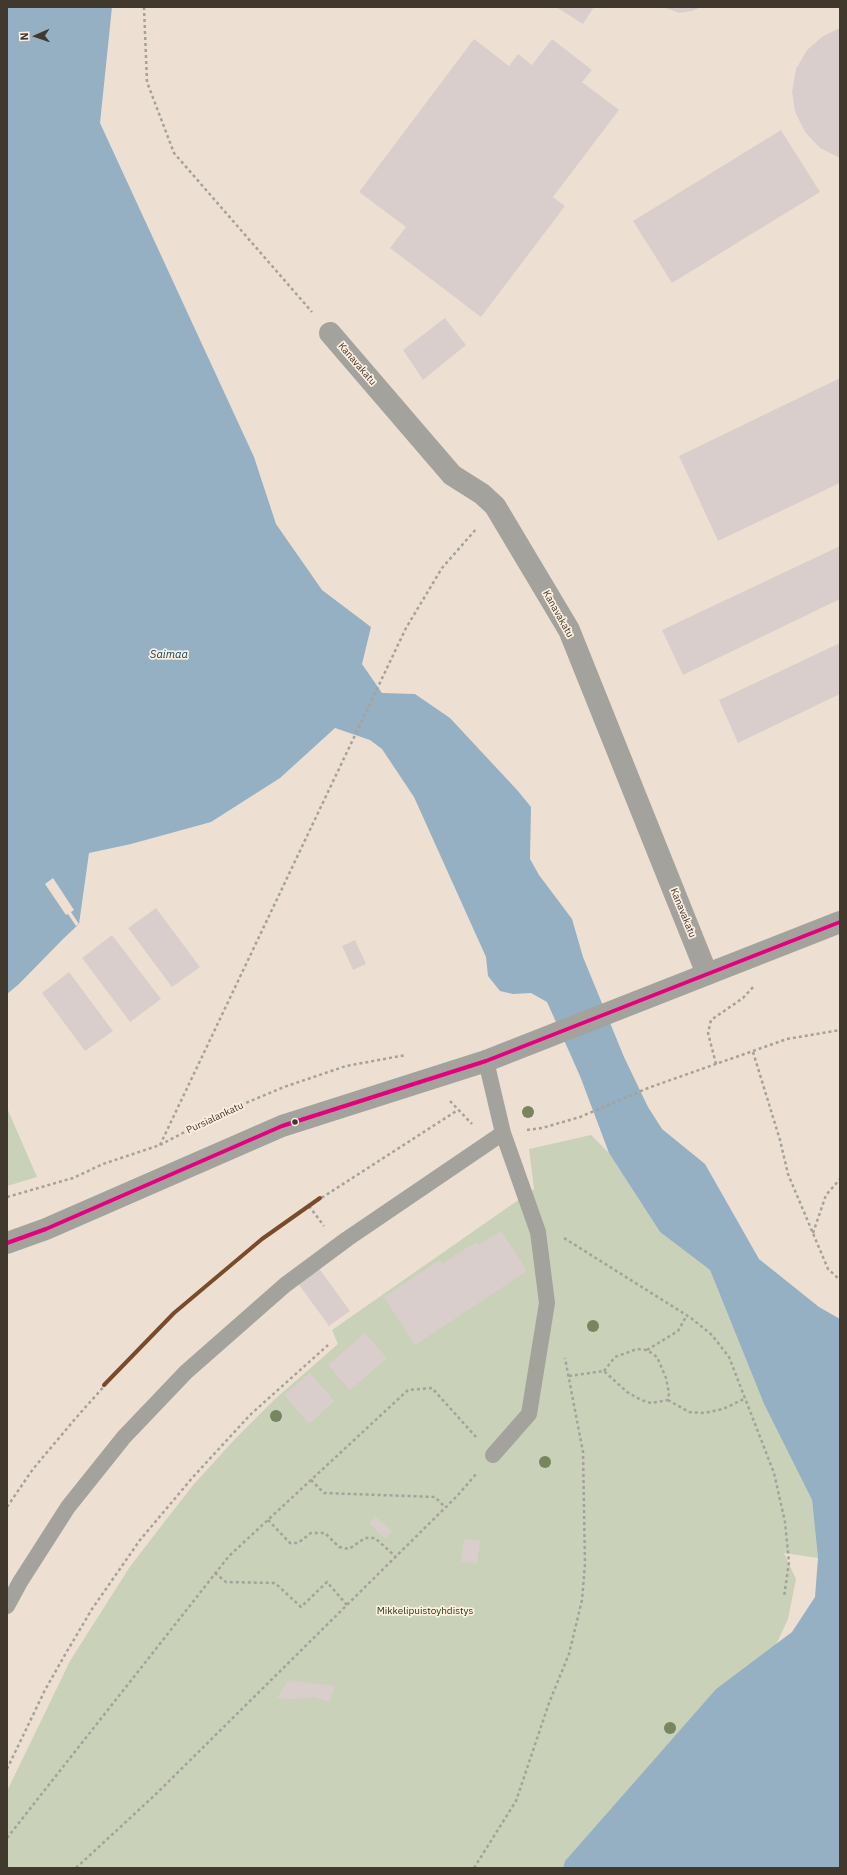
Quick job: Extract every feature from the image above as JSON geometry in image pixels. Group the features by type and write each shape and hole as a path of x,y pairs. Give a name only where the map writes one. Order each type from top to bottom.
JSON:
{"street":[{"name":"Kanavakatu","path":"330,333 452,475 482,494 495,506 568,630 707,974"},
{"path":"7,1243 46,1229 282,1126 486,1060 840,922"}],"lane":[{"path":"486,1060 503,1133 538,1232 547,1303 530,1414 493,1455"},
{"path":"7,1606 20,1582 68,1507 124,1437 186,1372 285,1285 347,1239 503,1133"}],"path":[{"path":"144,7 147,82 174,153 330,333"},
{"path":"160,1145 406,628 442,568 495,506"},
{"path":"716,1064 708,1033 711,1020 743,998 752,989 758,979 751,957"},
{"path":"503,1133 542,1128 580,1117 648,1088 787,1039 840,1030"},
{"path":"753,1052 780,1140 788,1174 828,1269 840,1280"},
{"name":"Pursialankatu","path":"7,1197 73,1178 103,1164 160,1145 217,1115 284,1087 346,1066 413,1054"},
{"path":"7,1507 33,1469 85,1408 122,1366 174,1313 262,1240 309,1206 458,1110"},
{"path":"813,1234 826,1195 840,1179"},
{"path":"538,1232 554,1232 687,1315 712,1335 729,1357 774,1473 785,1522 789,1562 784,1597"},
{"path":"647,1350 678,1331 687,1315"},
{"path":"7,1769 42,1696 66,1653 92,1609 140,1540 193,1477 250,1415 328,1345"},
{"path":"569,1376 604,1371 615,1357 637,1349 647,1350 657,1356 669,1393 668,1400"},
{"path":"474,1868 516,1801 549,1703 569,1654 582,1600 585,1564 583,1452 563,1352"},
{"path":"604,1371 627,1392 641,1400 651,1403 668,1400 689,1412 704,1413 723,1409 746,1398"},
{"path":"7,1836 229,1556 408,1390 432,1388 493,1455 445,1507 347,1605 156,1794 76,1868"},
{"path":"311,1480 324,1493 435,1496 445,1507"},
{"path":"268,1520 290,1543 298,1543 311,1533 325,1533 339,1546 348,1549 364,1538 374,1538 396,1556"},
{"path":"215,1573 226,1582 275,1583 301,1607 326,1582 347,1605"}],"green space":[{"path":"7,1108 37,1177 7,1186"},
{"name":"Mikkelipuistoyhdistys","path":"591,1135 609,1153 660,1232 710,1270 764,1404 812,1500 818,1558 784,1553 796,1579 788,1619 776,1645 716,1689 565,1861 563,1868 7,1868 7,1791 70,1661 129,1568 194,1484 235,1439 275,1399 338,1344 332,1330 534,1189 529,1149"}],"water":[{"name":"Saimaa","path":"7,7 112,7 100,123 254,457 276,524 322,590 371,627 362,664 382,693 415,694 450,718 531,807 530,859 539,875 572,919 583,957 624,1057 648,1107 662,1129 705,1164 759,1259 819,1307 840,1319 840,1868 563,1868 565,1861 716,1689 792,1632 815,1597 818,1558 812,1500 764,1404 710,1270 660,1232 609,1153 580,1076 547,1002 531,993 513,994 500,991 488,976 486,957 414,797 382,749 370,740 335,728 280,778 211,822 131,844 89,853 79,924 7,994"}],"pier":[{"path":"53,878 74,910 71,912 79,924 76,926 68,914 66,915 45,884"}],"building":[{"path":"556,7 594,7 583,24"},
{"path":"662,7 701,7 692,11 680,13"},
{"path":"840,28 840,158 820,148 805,132 795,112 792,91 796,69 807,50 823,36"},
{"path":"474,39 509,66 518,54 532,65 552,39 592,70 582,82 619,110 553,197 565,206 481,317 390,248 406,227 359,192"},
{"path":"781,130 820,192 672,283 633,221"},
{"path":"445,318 466,345 423,380 403,350"},
{"path":"840,378 840,483 718,541 679,456"},
{"path":"840,546 840,599 683,675 662,630"},
{"path":"840,643 840,694 738,743 719,700"},
{"path":"156,908 200,967 172,987 128,928"},
{"path":"112,935 161,999 130,1022 82,958"},
{"path":"355,940 366,964 353,970 342,946"},
{"path":"69,972 113,1031 85,1051 42,993"},
{"path":"501,1231 527,1271 415,1345 384,1297 440,1260 442,1264 476,1242 478,1245"},
{"path":"318,1267 350,1311 329,1326 297,1282"},
{"path":"365,1333 387,1358 350,1390 328,1365"},
{"path":"310,1373 334,1401 309,1424 284,1395"},
{"path":"375,1516 392,1531 385,1539 369,1523"},
{"path":"464,1539 480,1541 477,1564 461,1561"},
{"path":"288,1680 335,1686 329,1702 313,1697 293,1699 277,1698"}],"transit line":[{"path":"7,1243 46,1229 282,1126 486,1061 840,922"},
{"path":"104,1385 174,1313 262,1239 320,1198"}]}
